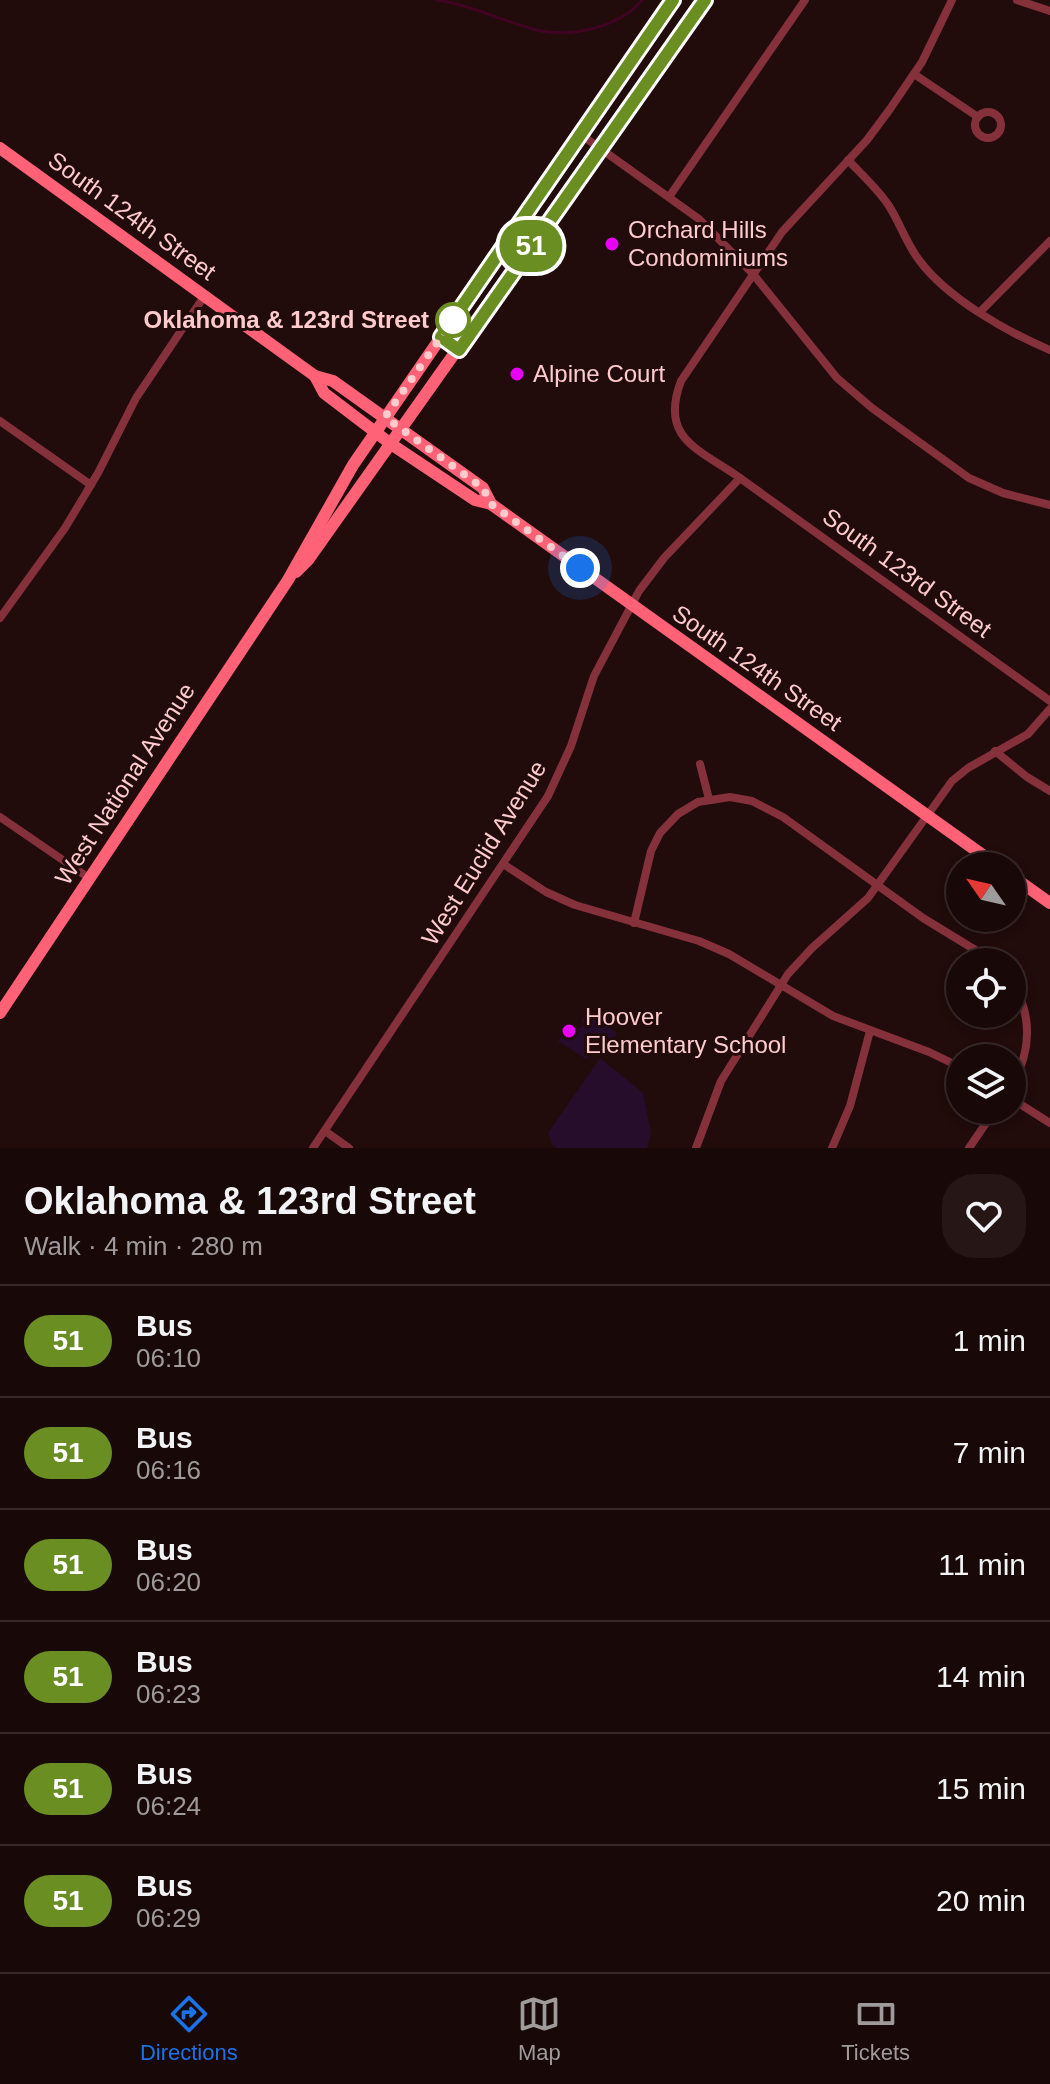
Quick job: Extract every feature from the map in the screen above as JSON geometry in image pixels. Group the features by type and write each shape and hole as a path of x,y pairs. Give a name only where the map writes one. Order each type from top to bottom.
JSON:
{"main road":[{"name":"West National Avenue","path":"0,1013 288,580 375,432 673,0"},
{"name":"West National Avenue","path":"288,580 308,560 705,0"},
{"name":"South 124th Street","path":"0,148 315,376 333,381 483,488 491,504"},
{"name":"South 124th Street","path":"315,376 324,393 391,444 475,500 491,504 978,852"},
{"path":"1026,886 1050,903"}],"street":[{"path":"669,197 805,0"},
{"path":"740,478 681,436 675,424 673,402 681,381 782,232 867,140 914,74 952,0"},
{"path":"1017,0 1050,11"},
{"path":"914,74 978,117"},
{"path":"580,134 699,219 753,274 837,378 872,408 969,478 1003,493 1050,505"},
{"path":"848,160 889,205 906,240 925,268 1008,332 1050,350"},
{"path":"980,312 1050,241"},
{"path":"1,616 65,528 136,398 205,295"},
{"path":"0,421 91,485"},
{"name":"West Euclid Avenue","path":"313,1148 555,782 571,746 594,676 631,605 664,558 740,478"},
{"name":"South 123rd Street","path":"740,478 1050,701"},
{"path":"696,1148 721,1081 781,985 806,954 878,886 952,781 995,751 1028,734 1050,709"},
{"path":"995,751 1050,791 1050,800"},
{"path":"700,764 709,799"},
{"path":"634,923 651,851 660,833 685,808 724,796 740,798 774,812 923,918 972,948"},
{"path":"0,817 89,878"},
{"path":"503,864 546,892 575,905 699,941 739,959 833,1016 946,1060"},
{"path":"1026,1022 1026,1047"},
{"path":"832,1148 850,1106 870,1031"},
{"path":"1026,1108 1050,1123"},
{"path":"969,1148 985,1124"},
{"path":"325,1131 349,1148"}],"shaded area":[{"path":"590,1015 617,1033 605,1052 594,1047 586,1059 558,1041 568,1027 581,1028 583,1017"},
{"path":"600,1058 643,1093 651,1134 647,1148 557,1148 552,1145 548,1133"}],"waterway":[{"path":"437,0 462,5 533,29 562,33 607,24 632,10 642,0"}],"bus line":[{"name":"51","path":"673,0 441,337 459,350 705,0"}],"place":[{"name":"Orchard Hills Condominiums","path":"612,244"},
{"name":"Oklahoma & 123rd Street","path":"453,320"},
{"name":"Alpine Court","path":"517,374"},
{"name":"Hoover Elementary School","path":"569,1031"}],"route":[{"path":"453,320 385,417 483,488 491,504 580,568"}]}
